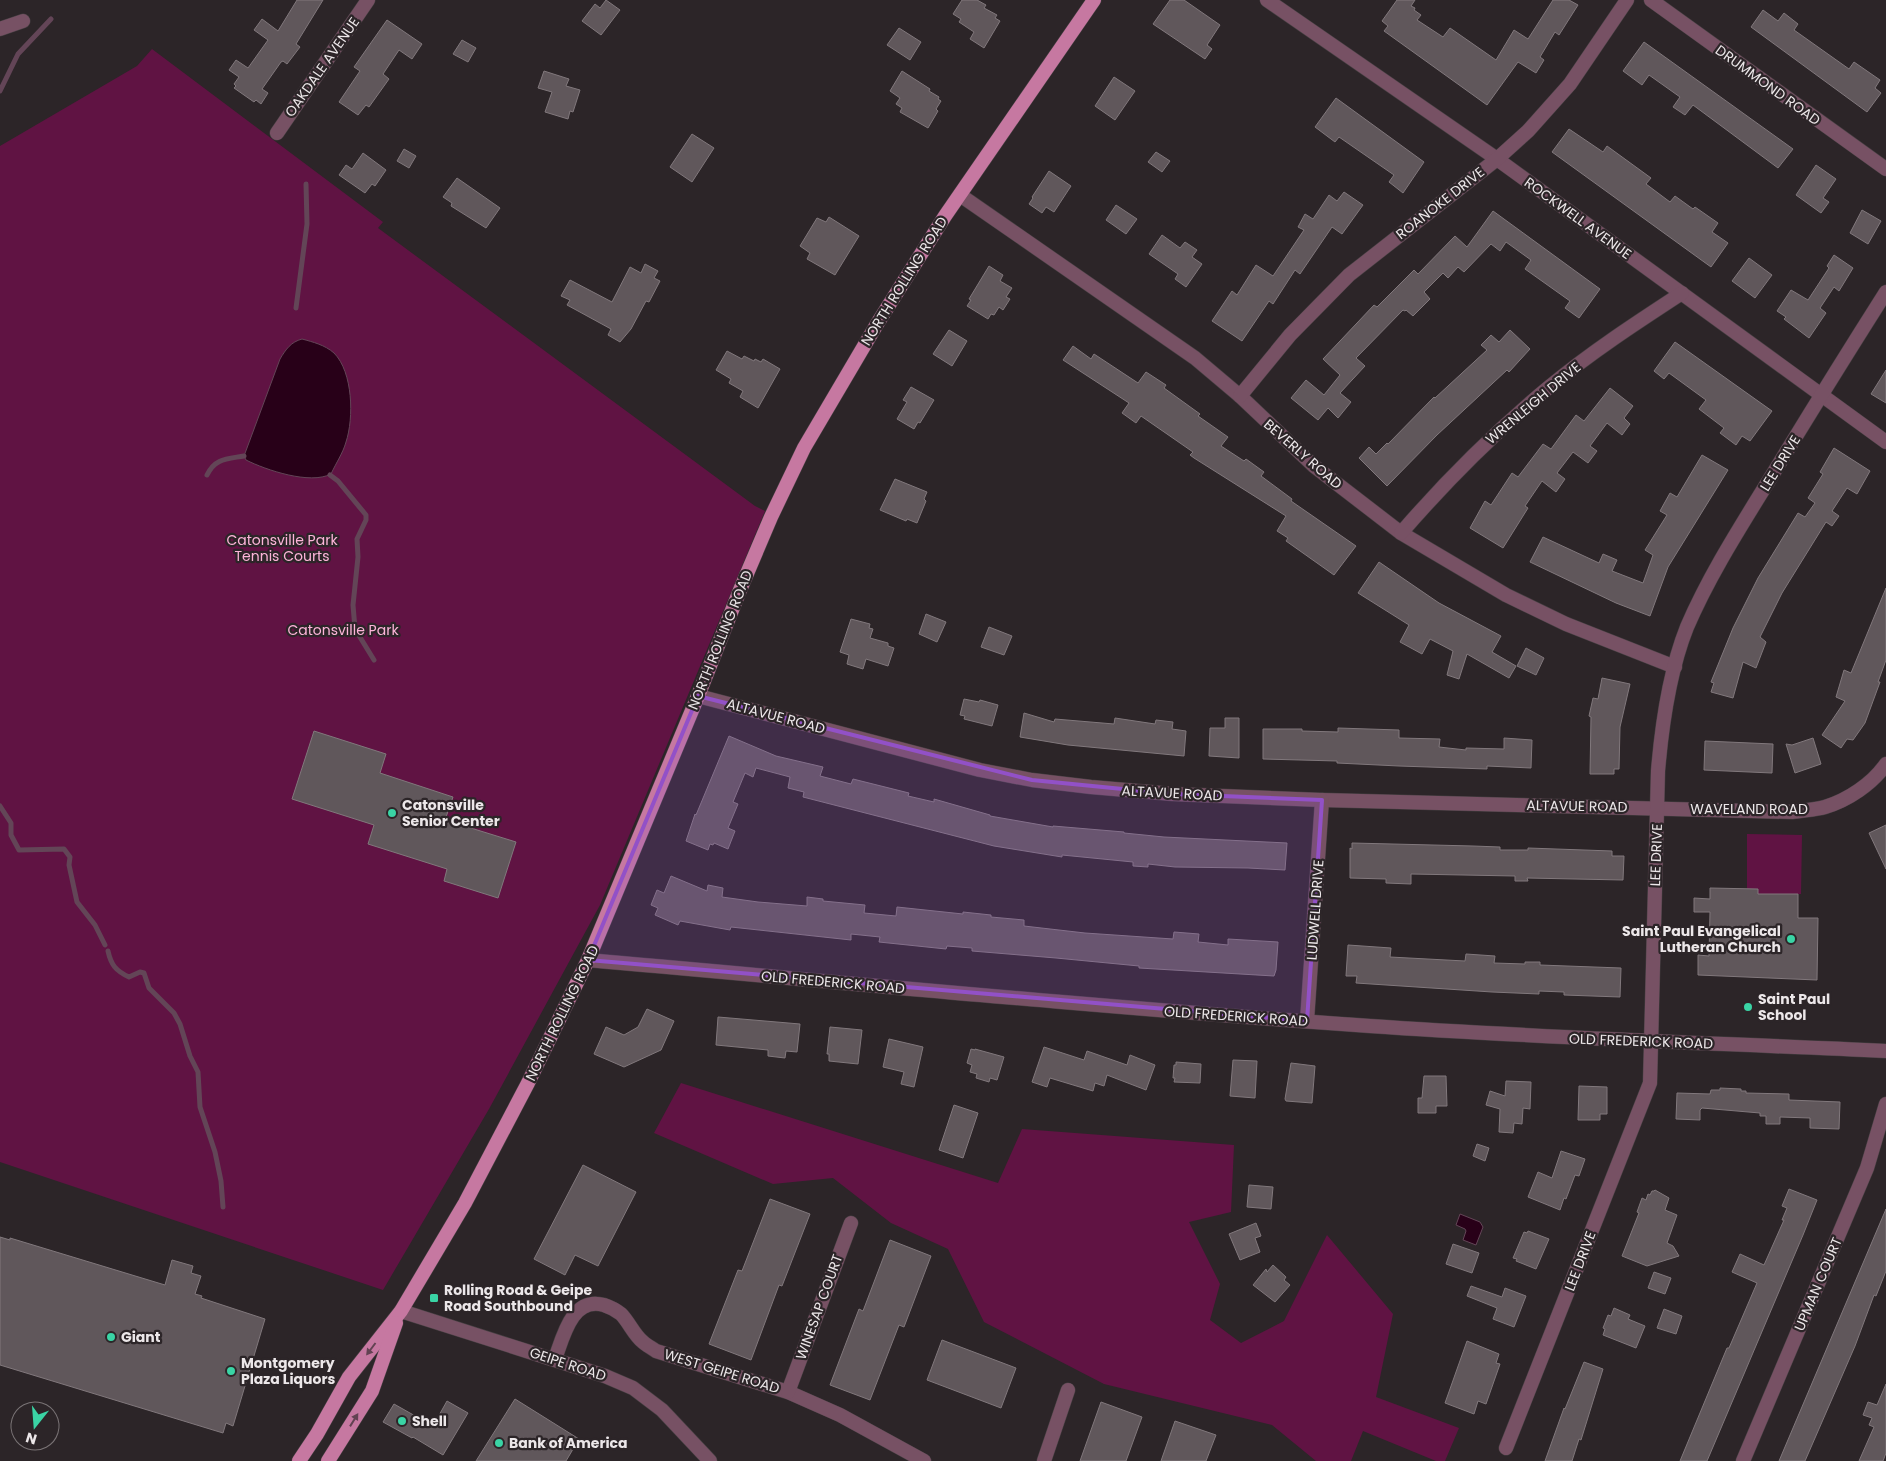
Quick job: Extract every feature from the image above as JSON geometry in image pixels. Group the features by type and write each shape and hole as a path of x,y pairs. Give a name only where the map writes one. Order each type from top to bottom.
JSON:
{"main road":[{"name":"NORTH ROLLING ROAD","path":"298,1461 317,1434 349,1378 401,1310 464,1203 516,1107 588,960 744,581 804,448 882,315 945,216 1094,0"},
{"name":"NORTH ROLLING ROAD","path":"328,1461 372,1391 401,1310"}],"street":[{"name":"OAKDALE AVENUE","path":"276,133 368,0"},
{"name":"ROCKWELL AVENUE","path":"1267,0 1497,159 1886,442"},
{"name":"ROANOKE DRIVE","path":"1240,396 1290,335 1349,275 1497,159 1528,131 1570,84 1626,0"},
{"name":"DRUMMOND ROAD","path":"1651,0 1886,169"},
{"path":"0,28 23,21"},
{"name":"BEVERLY ROAD","path":"960,195 1195,358 1240,396 1314,466 1402,533 1506,595 1566,624 1675,667"},
{"name":"LEE DRIVE","path":"1506,1448 1650,1083 1657,808 1661,735 1667,698 1687,628 1706,587 1730,543 1886,292"},
{"name":"WRENLEIGH DRIVE","path":"1402,533 1430,500 1514,417 1549,387 1603,346 1682,293"},
{"name":"ALTAVUE ROAD","path":"698,696 980,770 1032,780 1092,788 1173,794 1322,800 1657,808"},
{"name":"WAVELAND ROAD","path":"1657,808 1793,812 1823,808 1847,798 1864,787 1886,764"},
{"name":"LUDWELL DRIVE","path":"1307,1021 1322,800"},
{"name":"OLD FREDERICK ROAD","path":"588,960 1194,1013 1307,1021 1537,1036 1886,1051"},
{"name":"UPMAN COURT","path":"1743,1461 1867,1168 1886,1104"},
{"name":"WINESAP COURT","path":"788,1392 851,1222"},
{"name":"WEST GEIPE ROAD","path":"554,1359 564,1332 577,1311 587,1305 598,1304 610,1307 621,1314 642,1342 656,1350 788,1392 840,1415 924,1461"},
{"name":"GEIPE ROAD","path":"401,1310 605,1376 632,1388 662,1410 710,1461"},
{"path":"1044,1461 1068,1390"}],"highlighted area":[{"path":"698,696 1032,780 1173,794 1322,800 1307,1021 588,960"}],"green space":[{"name":"Catonsville Park","path":"152,49 383,222 378,228 755,506 765,511 600,905 489,1109 383,1290 0,1162 0,146 137,66"},
{"path":"1747,834 1802,835 1801,894 1747,894"},
{"path":"681,1083 998,1183 1022,1129 1234,1145 1231,1212 1189,1222 1220,1284 1210,1320 1241,1343 1284,1321 1327,1235 1393,1314 1376,1397 1459,1428 1445,1461 1436,1461 1363,1431 1351,1461 1316,1461 1272,1425 1104,1384 984,1322 948,1249 891,1223 833,1178 773,1184 654,1133"}],"shaded area":[{"path":"302,339 323,346 334,353 345,372 350,396 349,432 345,446 331,474 322,477 300,477 276,472 246,460 244,456 280,359 289,346"},
{"path":"1460,1214 1480,1222 1483,1227 1476,1245 1463,1240 1466,1231 1456,1225"}],"building":[{"path":"297,0 323,0 296,44 300,47 287,64 283,61 281,62 262,89 268,93 261,104 256,100 254,102 234,88 236,86 234,84 239,77 229,70 236,60 248,68 268,40 254,30 262,19 278,31"},
{"path":"606,0 620,10 601,35 582,21 595,4 600,8"},
{"path":"962,0 977,0 986,5 984,8 997,15 995,18 1000,21 984,48 970,39 974,32 959,22 961,19 953,14"},
{"path":"1170,0 1184,0 1220,25 1207,45 1212,49 1205,59 1153,24"},
{"path":"1397,0 1415,0 1411,6 1421,15 1417,20 1443,37 1450,28 1496,60 1514,30 1528,39 1553,0 1569,0 1578,5 1559,35 1555,32 1540,57 1544,60 1536,73 1518,62 1487,105 1384,31 1388,26 1382,21"},
{"path":"1763,10 1778,21 1784,13 1798,24 1794,30 1849,69 1854,62 1880,80 1875,88 1881,93 1867,112 1751,27"},
{"path":"387,20 422,44 412,59 399,50 383,74 389,79 369,107 366,105 358,115 339,102 360,71 354,67"},
{"path":"899,28 921,42 910,60 887,45"},
{"path":"462,40 476,48 468,62 453,54"},
{"path":"1644,42 1793,149 1778,168 1693,105 1685,115 1673,107 1680,97 1649,75 1642,85 1623,71"},
{"path":"544,71 569,79 566,86 580,90 573,112 570,111 568,119 545,112 552,92 538,88"},
{"path":"902,71 930,89 929,91 939,97 938,99 941,101 936,109 938,111 928,128 900,112 902,108 896,104 900,98 890,91"},
{"path":"1114,77 1135,91 1115,120 1095,106"},
{"path":"1336,98 1424,162 1403,193 1389,182 1394,175 1339,137 1335,142 1315,127"},
{"path":"1569,129 1603,152 1607,146 1651,178 1646,184 1670,202 1675,196 1718,223 1712,232 1728,243 1711,267 1552,152"},
{"path":"692,134 714,148 692,182 670,167"},
{"path":"404,149 416,156 409,168 397,161"},
{"path":"1156,152 1170,161 1162,172 1148,162"},
{"path":"363,153 386,170 375,186 372,184 365,193 339,175 346,165 352,169"},
{"path":"1816,165 1836,179 1823,198 1829,202 1821,213 1796,195"},
{"path":"1049,171 1071,186 1054,212 1046,207 1042,213 1029,204"},
{"path":"457,178 500,208 486,228 451,206 452,203 443,197"},
{"path":"1344,192 1363,205 1342,234 1332,227 1300,274 1295,270 1273,304 1269,301 1242,341 1212,321 1232,291 1237,295 1256,265 1273,276 1304,230 1298,227 1305,214 1313,219 1329,195 1337,201"},
{"path":"1116,205 1137,219 1126,234 1106,220"},
{"path":"1862,210 1881,221 1868,244 1850,233"},
{"path":"1493,211 1600,289 1579,318 1565,308 1570,301 1525,269 1531,260 1506,242 1500,251 1491,244 1464,272 1458,267 1448,278 1443,273 1424,292 1430,299 1413,316 1406,310 1403,310 1356,358 1365,366 1340,393 1351,402 1338,418 1328,408 1318,420 1291,398 1306,380 1324,395 1340,375 1323,359 1374,305 1377,307 1414,270 1418,274 1455,236 1467,247"},
{"path":"829,217 859,236 835,275 807,259 810,253 800,246 817,218 826,222"},
{"path":"1162,235 1180,248 1185,242 1197,250 1192,257 1202,264 1186,287 1175,279 1178,274 1149,254"},
{"path":"1834,255 1853,268 1839,291 1834,287 1820,308 1826,313 1809,338 1784,319 1786,317 1777,311 1791,290 1808,300 1829,268 1827,266"},
{"path":"1749,258 1772,275 1755,298 1732,281"},
{"path":"645,264 658,271 654,278 660,281 649,302 646,301 631,329 620,342 608,335 611,329 567,305 570,300 561,296 570,280 612,302 630,267 641,273"},
{"path":"989,266 1003,275 1000,281 1012,288 1006,297 1010,299 1003,310 999,307 994,315 991,314 988,319 967,306 971,300 969,299"},
{"path":"949,330 967,341 952,366 933,354"},
{"path":"1510,330 1530,349 1509,372 1507,370 1437,435 1387,486 1359,458 1369,447 1376,454 1388,444 1434,397 1487,350 1481,345 1491,335 1499,342"},
{"path":"1675,342 1772,411 1750,441 1742,436 1736,445 1720,433 1724,428 1699,409 1706,400 1669,373 1664,379 1654,371"},
{"path":"1073,346 1091,359 1094,354 1138,383 1146,372 1166,385 1164,388 1200,414 1198,416 1228,437 1221,446 1244,461 1246,459 1264,472 1261,476 1292,499 1291,501 1356,546 1334,575 1286,541 1288,538 1277,531 1286,516 1194,458 1190,455 1193,452 1141,416 1136,423 1122,413 1129,403 1063,360"},
{"path":"727,351 742,359 744,356 761,362 763,359 780,369 758,408 740,397 743,391 729,383 731,379 716,370"},
{"path":"1886,370 1886,403 1871,394"},
{"path":"911,387 934,400 920,423 918,422 914,429 897,419 907,402 903,400"},
{"path":"1610,388 1633,406 1624,418 1630,424 1622,435 1607,423 1590,446 1597,451 1588,463 1573,452 1557,473 1565,479 1556,492 1542,481 1525,506 1528,508 1503,548 1470,528 1485,501 1491,505 1512,473 1518,477 1543,444 1551,449 1576,415 1584,421"},
{"path":"1834,448 1870,471 1857,494 1847,488 1832,511 1839,516 1832,526 1826,522 1782,593 1760,637 1766,642 1756,668 1743,662 1733,698 1711,692 1714,683 1711,682 1733,628 1758,578 1798,513 1805,517 1815,503 1808,498 1823,474 1820,472"},
{"path":"1702,455 1728,470 1668,567 1650,616 1616,603 1530,562 1543,537 1599,563 1603,554 1617,560 1612,571 1643,583 1653,555 1645,550 1667,515 1660,511 1670,493 1677,497"},
{"path":"895,479 927,492 924,499 926,501 917,523 907,519 906,521 880,510"},
{"path":"1379,562 1439,603 1501,636 1492,652 1516,666 1509,678 1467,654 1459,679 1447,675 1453,651 1430,639 1422,654 1400,642 1409,625 1358,593"},
{"path":"1886,588 1886,660 1878,682 1880,682 1865,723 1853,740 1847,739 1841,748 1822,735 1845,701 1836,697 1844,670 1851,673"},
{"path":"926,614 946,622 937,642 919,634"},
{"path":"851,619 870,624 869,628 873,629 870,638 888,643 888,646 894,648 888,666 866,659 863,669 847,664 849,655 840,652"},
{"path":"989,627 1012,636 1004,655 981,647"},
{"path":"1526,648 1544,658 1536,675 1517,666"},
{"path":"1602,678 1630,684 1620,727 1619,769 1614,769 1614,774 1590,774 1591,717 1589,716 1593,698 1598,699"},
{"path":"964,699 979,702 980,700 998,705 992,726 964,719 965,716 960,715"},
{"path":"1024,713 1054,722 1055,719 1114,724 1115,718 1155,724 1156,720 1173,722 1172,729 1186,731 1184,756 1068,745 1020,737"},
{"path":"1225,718 1239,718 1239,758 1209,756 1210,728 1225,728"},
{"path":"1338,728 1399,730 1399,738 1440,739 1439,747 1466,750 1466,748 1504,749 1504,738 1532,740 1531,768 1487,766 1487,769 1263,759 1263,729 1302,729 1302,731 1338,732"},
{"name":"Catonsville Senior Center","path":"314,731 386,754 380,773 453,797 445,820 516,842 498,898 444,881 447,869 368,844 374,825 292,799"},
{"path":"729,736 776,756 823,767 820,776 851,784 853,779 909,793 908,796 934,802 934,799 990,816 1053,827 1164,837 1287,843 1285,870 1175,867 1148,864 1148,867 1133,866 1133,862 1062,855 1062,857 994,846 803,797 804,792 788,788 790,777 756,768 753,777 745,773 733,802 738,804 728,828 735,831 728,849 714,843 713,845 710,844 708,850 686,841 695,814"},
{"path":"1813,738 1821,764 1795,773 1786,744 1792,745"},
{"path":"1705,741 1773,744 1772,773 1704,770"},
{"path":"1886,825 1886,869 1869,833"},
{"path":"1352,843 1500,847 1500,850 1528,850 1528,848 1612,851 1612,856 1624,856 1623,880 1527,878 1528,881 1515,881 1515,876 1411,874 1411,884 1386,883 1386,879 1350,878 1350,848 1352,849"},
{"path":"671,876 707,891 708,885 723,888 722,897 758,902 807,906 807,897 823,899 823,901 865,905 864,913 896,916 897,907 991,915 991,917 1024,920 1024,926 1085,933 1173,939 1174,932 1199,934 1198,942 1228,945 1228,939 1278,942 1276,970 1274,976 1139,968 1139,966 972,951 972,948 947,946 946,949 879,942 880,937 851,934 851,940 731,927 730,930 680,921 678,925 655,915 658,908 651,905 657,890 664,893"},
{"name":"Saint Paul Evangelical Lutheran Church","path":"1710,888 1758,889 1758,894 1798,894 1798,918 1818,918 1817,980 1698,975 1698,955 1709,956 1710,912 1694,912 1694,898 1710,899"},
{"path":"1348,945 1391,948 1390,957 1465,961 1466,954 1495,956 1494,963 1525,964 1525,962 1540,962 1540,965 1621,968 1620,997 1564,995 1564,992 1539,991 1539,994 1492,992 1356,983 1357,976 1346,976"},
{"path":"647,1009 674,1021 661,1050 624,1067 594,1054 606,1027 624,1035 638,1027"},
{"path":"718,1017 800,1024 797,1052 786,1051 785,1058 768,1056 768,1050 716,1045"},
{"path":"830,1027 862,1030 858,1064 829,1061 829,1054 827,1054"},
{"path":"889,1039 923,1047 914,1087 901,1084 904,1072 883,1067"},
{"path":"1044,1047 1084,1060 1087,1051 1127,1065 1130,1055 1155,1065 1146,1090 1107,1075 1104,1086 1095,1083 1093,1091 1050,1078 1047,1087 1032,1082"},
{"path":"971,1049 1004,1057 997,1080 990,1078 989,1082 976,1078 977,1074 970,1072 972,1065 967,1063"},
{"path":"1233,1060 1257,1061 1255,1098 1230,1096"},
{"path":"1176,1062 1201,1064 1200,1083 1174,1082 1174,1065 1176,1065"},
{"path":"1291,1063 1315,1066 1312,1103 1286,1101"},
{"path":"1424,1076 1446,1076 1447,1106 1436,1106 1436,1113 1418,1113 1418,1098 1422,1098"},
{"path":"1506,1081 1531,1082 1530,1109 1523,1108 1522,1124 1514,1123 1513,1133 1499,1132 1500,1109 1486,1105 1490,1091 1505,1096"},
{"path":"1579,1086 1607,1087 1607,1114 1600,1114 1600,1120 1578,1120"},
{"path":"1720,1088 1741,1089 1741,1091 1746,1091 1746,1093 1789,1094 1789,1100 1840,1102 1839,1129 1810,1128 1810,1118 1780,1117 1780,1124 1766,1124 1766,1116 1760,1116 1760,1113 1702,1108 1700,1110 1700,1120 1676,1119 1677,1093 1710,1094 1711,1090 1720,1090"},
{"path":"954,1105 978,1113 963,1158 939,1150"},
{"path":"1477,1144 1489,1148 1485,1161 1473,1156"},
{"path":"1561,1151 1585,1159 1579,1176 1575,1175 1560,1210 1528,1197 1538,1172 1552,1178"},
{"path":"583,1165 636,1192 598,1266 575,1255 565,1275 534,1259"},
{"path":"1249,1185 1273,1187 1271,1209 1247,1207"},
{"path":"1789,1189 1817,1200 1803,1235 1707,1461 1680,1461 1727,1348 1729,1348 1757,1283 1732,1272 1740,1254 1764,1265 1784,1220 1782,1220 1787,1208 1782,1206"},
{"path":"1655,1190 1669,1198 1665,1210 1677,1215 1667,1243 1673,1246 1679,1256 1647,1266 1622,1256 1639,1213 1637,1212 1642,1198 1646,1200 1648,1194 1650,1195"},
{"path":"770,1199 810,1214 782,1286 779,1285 751,1360 709,1344 738,1270 742,1271"},
{"path":"1886,1209 1886,1271 1876,1296 1874,1295 1855,1346 1805,1461 1779,1461"},
{"path":"1256,1223 1261,1236 1255,1238 1260,1252 1240,1260 1229,1234"},
{"path":"1528,1231 1549,1239 1536,1269 1513,1258 1524,1232 1527,1233"},
{"name":"Giant","path":"0,1237 10,1240 10,1238 165,1285 172,1260 193,1266 191,1273 201,1276 195,1294 202,1296 201,1298 265,1319 233,1426 226,1423 223,1433 0,1365"},
{"path":"890,1240 931,1256 904,1327 899,1325 870,1400 830,1385 859,1309 863,1311"},
{"path":"1453,1244 1479,1253 1472,1273 1446,1264"},
{"path":"1273,1265 1286,1277 1284,1280 1290,1285 1275,1302 1253,1285 1266,1269 1267,1272"},
{"path":"1654,1272 1671,1278 1665,1294 1648,1288"},
{"path":"1471,1286 1502,1297 1505,1288 1526,1296 1514,1327 1493,1319 1497,1308 1467,1296"},
{"path":"1614,1308 1630,1315 1628,1319 1645,1326 1636,1348 1603,1335 1605,1329 1603,1328 1608,1315 1611,1316"},
{"path":"1664,1309 1682,1316 1676,1334 1657,1328"},
{"path":"942,1340 1016,1368 1001,1408 927,1380"},
{"path":"1467,1341 1499,1354 1496,1363 1500,1364 1486,1404 1478,1401 1474,1414 1445,1403"},
{"path":"1584,1362 1603,1369 1581,1440 1579,1439 1572,1461 1545,1461 1564,1408"},
{"path":"1886,1384 1886,1453 1883,1461 1859,1461 1874,1427 1869,1425 1872,1418 1863,1415 1868,1402 1877,1405"},
{"path":"515,1399 579,1439 566,1461 476,1461"},
{"path":"447,1401 468,1413 443,1455 383,1422 394,1404 433,1426"},
{"path":"1101,1402 1142,1417 1126,1461 1080,1461"},
{"path":"1175,1421 1216,1435 1206,1461 1161,1461"}],"waterway":[{"path":"0,91 18,54 51,19"},
{"path":"296,308 307,224 306,184"},
{"path":"207,475 210,469 218,462 244,456"},
{"path":"330,475 338,481 366,515 366,520 357,539 358,557 353,605 355,629 374,660"},
{"path":"0,806 11,823 11,835 19,850 64,849 70,857 69,865 77,902 95,925 105,945"},
{"path":"108,951 115,967 124,975 129,977 140,972 144,973 149,988 174,1013 180,1024 190,1056 198,1072 200,1107 215,1152 221,1181 223,1207"}],"place":[{"name":"Catonsville Senior Center","path":"392,813"},
{"name":"Saint Paul Evangelical Lutheran Church","path":"1791,939"},
{"name":"Saint Paul School","path":"1748,1007"},
{"name":"Rolling Road & Geipe Road Southbound","path":"434,1298"},
{"name":"Giant","path":"111,1337"},
{"name":"Montgomery Plaza Liquors","path":"231,1371"},
{"name":"Shell","path":"402,1421"},
{"name":"Bank of America","path":"499,1443"}],"park label":[{"name":"Catonsville Park Tennis Courts","path":"282,548"}]}
